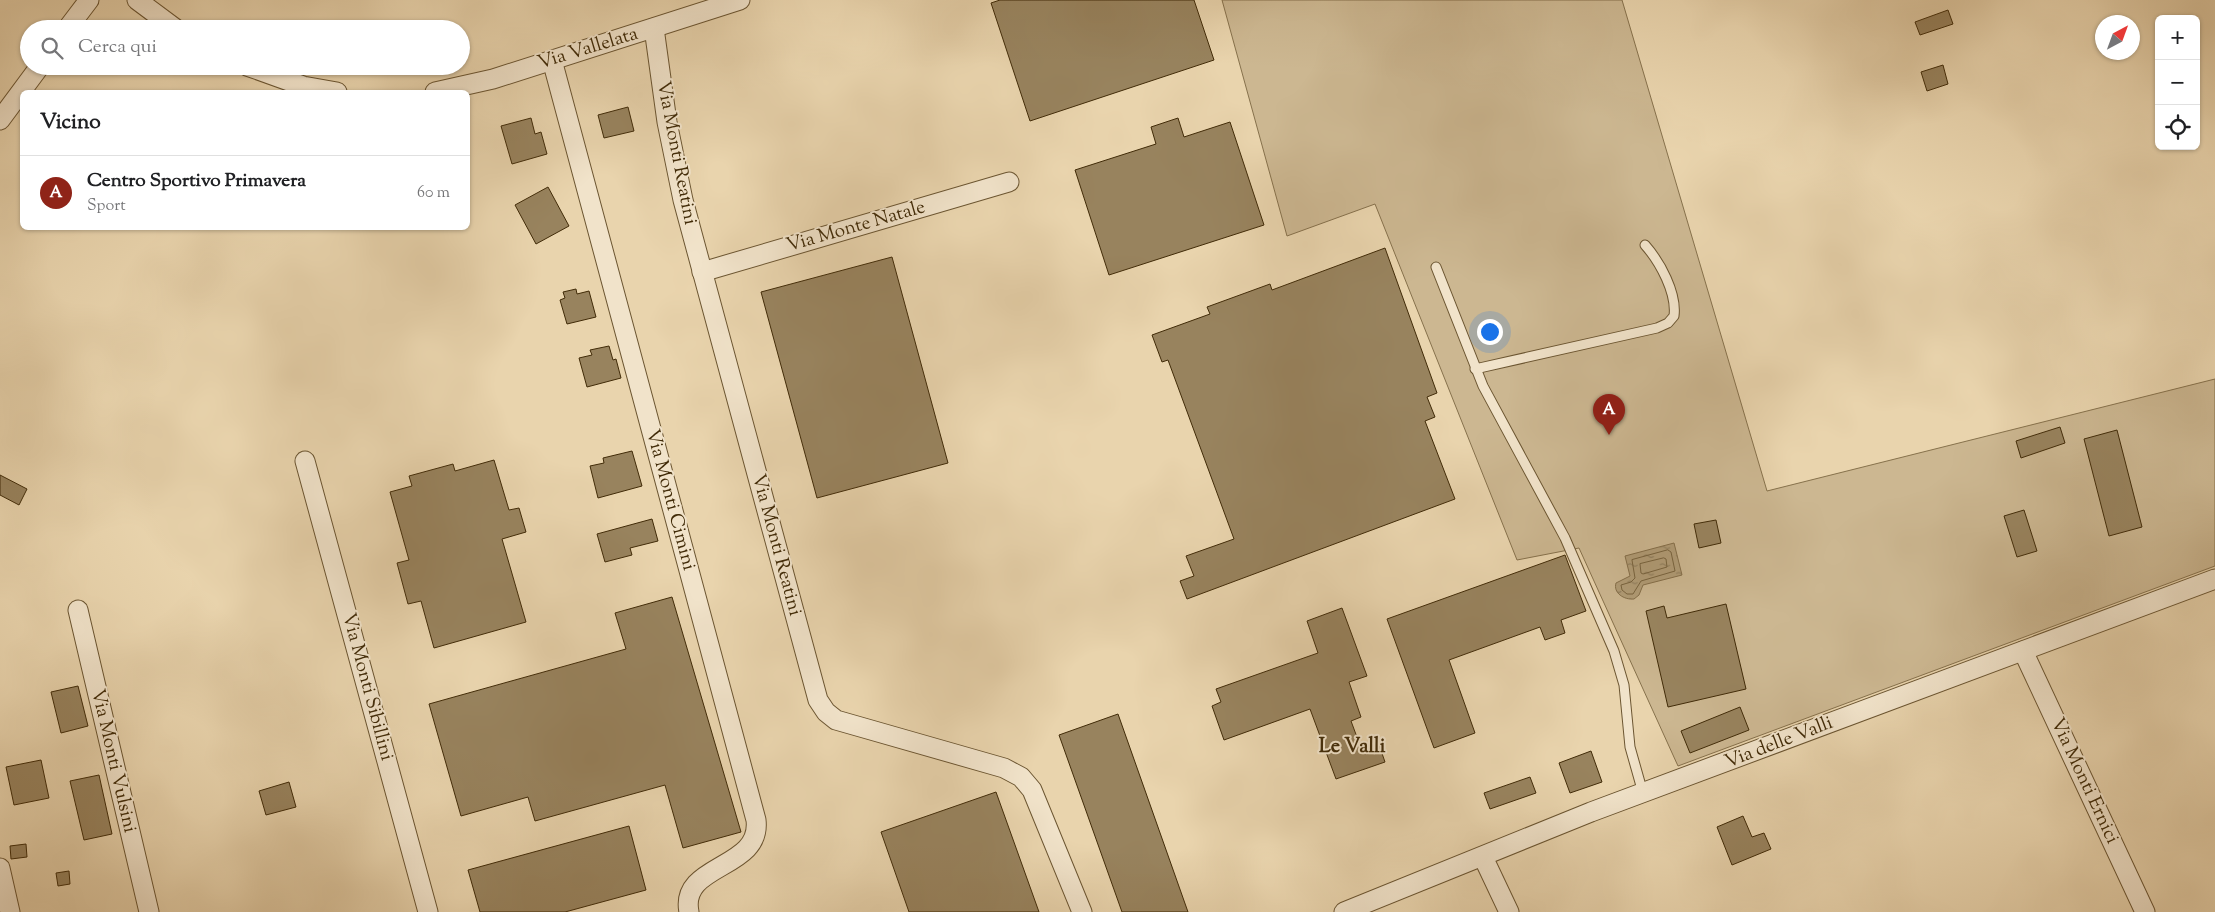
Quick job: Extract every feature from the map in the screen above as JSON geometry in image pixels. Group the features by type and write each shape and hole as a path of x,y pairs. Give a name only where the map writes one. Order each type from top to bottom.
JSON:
{"street":[{"path":"74,20 89,0"},
{"path":"138,0 164,20"},
{"name":"Via Vallelata","path":"446,90 472,85 740,0"},
{"name":"Via Monti Reatini","path":"654,28 677,174 816,692 822,707 836,720 1004,768 1021,777 1034,794 1082,912"},
{"name":"Via Monti Cimini","path":"552,60 756,820 756,837 750,847 699,881 690,892 689,912"},
{"path":"22,90 33,75"},
{"path":"272,75 303,86 325,90"},
{"path":"0,120 20,93"},
{"name":"Via Monte Natale","path":"702,272 1009,182"},
{"name":"Via Monti Sibillini","path":"305,462 428,912"},
{"name":"Via delle Valli","path":"1344,912 1591,812 2215,578"},
{"name":"Via Monti Vulsini","path":"78,610 149,912"},
{"name":"Via Monti Ernici","path":"2023,651 2145,912"},
{"path":"1483,857 1509,912"},
{"path":"0,868 10,912"}],"lane":[{"path":"1475,369 1658,328 1668,323 1673,319 1675,310 1664,273 1656,258 1645,245"},
{"path":"1436,267 1475,369 1566,538 1614,651 1624,685 1629,741 1643,794"}],"shaded area":[{"path":"1222,0 1622,0 1767,491 2215,379 2215,566 1678,766 1579,548 1517,560 1375,204 1287,236"}],"water":[{"path":"1674,543 1682,575 1643,585 1639,595 1634,599 1623,597 1618,593 1616,583 1630,576 1625,556"}],"building":[{"path":"1000,0 1194,0 1214,60 1030,121 991,3"},
{"path":"1948,10 1953,24 1920,35 1915,22"},
{"path":"1943,65 1948,84 1927,91 1921,72"},
{"path":"628,107 634,131 604,138 598,115"},
{"path":"531,118 535,134 541,132 547,154 512,164 501,126"},
{"path":"1178,118 1184,137 1230,122 1264,225 1109,275 1075,170 1156,144 1151,127"},
{"path":"548,187 569,226 536,244 515,205"},
{"path":"1385,248 1437,393 1427,397 1435,417 1425,421 1455,499 1187,599 1180,581 1194,576 1186,556 1234,539 1168,360 1162,362 1152,335 1210,314 1207,307 1270,284 1272,290"},
{"path":"892,257 948,463 817,498 761,292"},
{"path":"576,289 577,294 589,291 596,317 567,324 560,300 565,298 563,292"},
{"path":"609,346 613,360 616,359 621,378 587,387 579,358 592,355 590,350"},
{"path":"2060,427 2065,443 2021,458 2016,441"},
{"path":"2117,430 2142,527 2109,536 2084,439"},
{"path":"632,451 642,486 598,498 590,466 604,463 603,458"},
{"path":"494,460 509,510 519,508 526,532 502,539 526,622 434,648 421,601 408,604 397,563 409,560 390,492 412,486 409,476 453,464 455,471"},
{"path":"0,475 27,489 19,505 0,495"},
{"path":"2024,510 2037,551 2017,557 2004,516"},
{"path":"652,519 658,541 630,548 632,555 605,562 597,534"},
{"path":"1716,520 1721,543 1699,548 1694,524"},
{"path":"1565,555 1586,611 1561,620 1565,633 1545,640 1540,627 1449,660 1475,733 1434,748 1387,619"},
{"path":"672,597 741,832 683,848 665,785 535,821 528,797 461,816 429,704 626,649 615,613"},
{"path":"1726,604 1746,689 1668,707 1646,611 1664,606 1667,618"},
{"path":"1342,608 1367,676 1349,682 1361,717 1351,721 1361,748 1378,742 1385,762 1336,779 1310,709 1224,740 1212,706 1221,702 1216,689 1318,653 1307,621"},
{"path":"78,686 88,726 61,733 51,692"},
{"path":"1740,707 1749,730 1690,753 1681,731"},
{"path":"1118,714 1188,912 1122,912 1059,735"},
{"path":"1591,751 1602,782 1570,793 1559,763"},
{"path":"41,760 49,798 14,805 6,767"},
{"path":"99,775 112,834 84,840 70,781"},
{"path":"1530,777 1536,793 1490,809 1484,793"},
{"path":"289,782 296,807 266,815 259,791"},
{"path":"996,792 1039,912 909,912 881,832"},
{"path":"1743,816 1752,837 1764,833 1771,849 1732,865 1717,827"},
{"path":"629,826 646,890 565,912 480,912 468,870"},
{"path":"26,844 27,857 11,859 10,846"},
{"path":"69,871 70,884 58,886 56,873"}],"place":[{"name":"Centro Sportivo Primavera","path":"1609,435"}],"district":[{"name":"Le Valli","path":"1352,747"}]}
